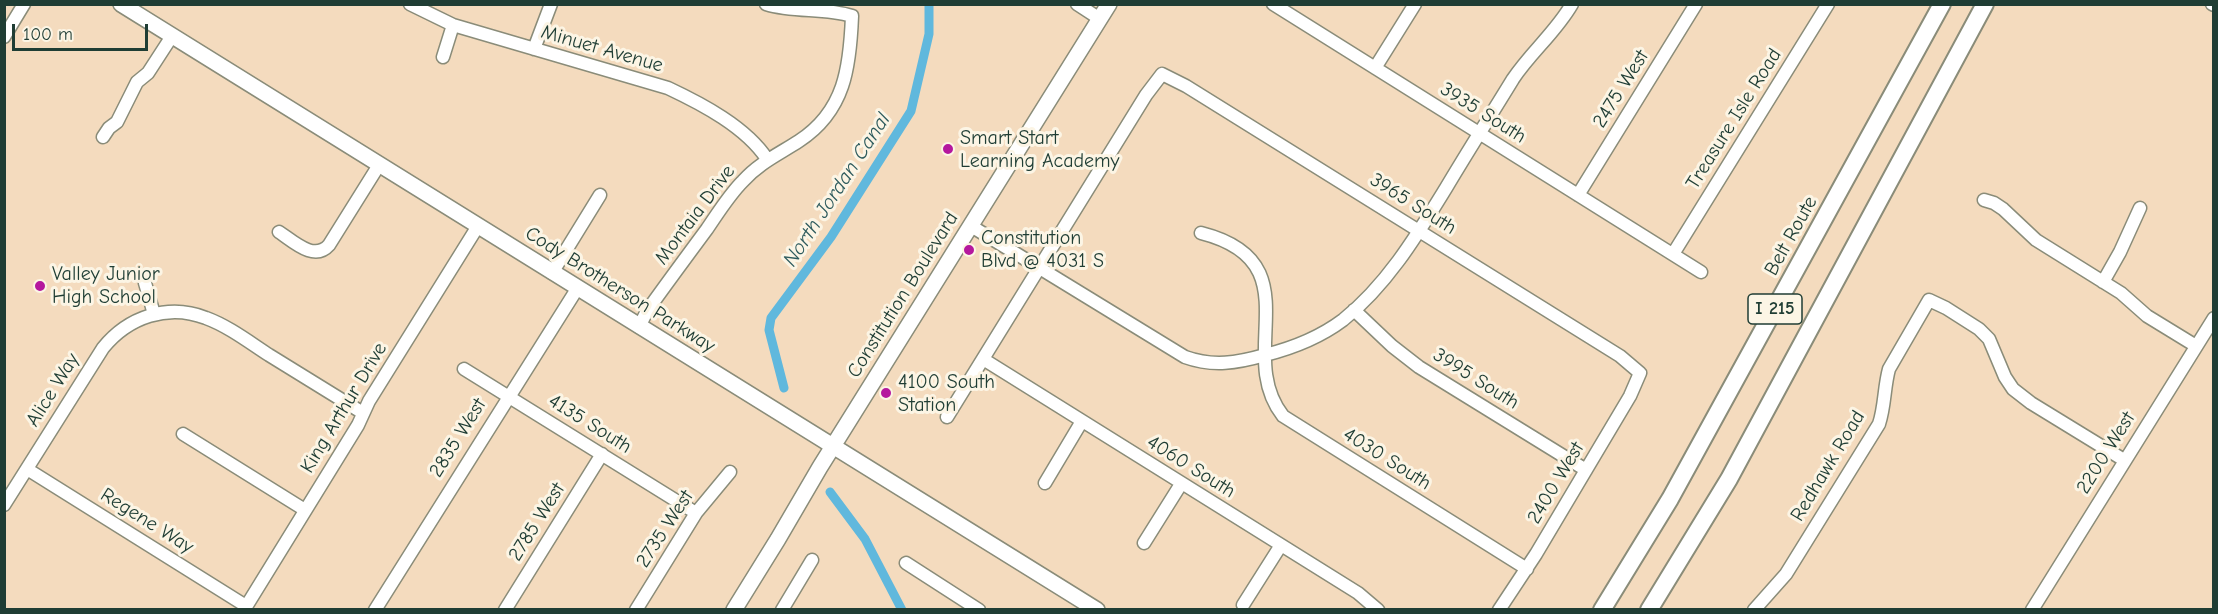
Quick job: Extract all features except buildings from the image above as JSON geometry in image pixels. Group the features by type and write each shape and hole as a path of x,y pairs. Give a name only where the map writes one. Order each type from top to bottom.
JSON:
{"highway":[{"name":"Belt Route","path":"1602,609 1670,499 1942,4"},
{"name":"I 215","path":"1649,609 1730,479 1985,4"}],"main road":[{"name":"Cody Brotherson Parkway","path":"121,4 577,289 834,445 1097,609"},
{"name":"Constitution Boulevard","path":"734,609 1109,4"}],"street":[{"path":"4,37 24,4"},
{"name":"Minuet Avenue","path":"410,4 453,25 668,88 689,98 747,135 767,159"},
{"path":"534,49 551,4"},
{"name":"Montaia Drive","path":"639,327 648,311 734,192 750,173 767,159 808,134 833,107 847,74 852,16 835,11 790,9 766,4"},
{"path":"1077,4 1100,19"},
{"name":"3935 South","path":"1273,4 1701,272"},
{"path":"1375,68 1415,4"},
{"path":"971,226 1185,357 1199,362 1223,364 1291,348 1313,339 1354,310 1391,271 1419,231 1522,65 1560,22 1572,4"},
{"name":"2475 West","path":"1578,195 1696,4"},
{"name":"Treasure Isle Road","path":"1673,254 1828,4"},
{"path":"442,57 453,25"},
{"path":"103,137 117,122 137,82 148,73 172,36"},
{"name":"3965 South","path":"1039,267 1146,94 1162,74 1186,86 1620,356 1640,373"},
{"path":"279,232 311,252 324,250 330,245 379,165"},
{"path":"552,273 600,195"},
{"path":"1984,200 2003,209 2044,246 2121,293 2147,316 2196,346"},
{"path":"2103,282 2140,208"},
{"name":"King Arthur Drive","path":"245,608 478,226"},
{"name":"4030 South","path":"1201,233 1219,238 1239,249 1252,259 1261,272 1264,284 1269,391 1283,416 1527,569"},
{"path":"947,417 1039,267"},
{"path":"145,283 154,314"},
{"name":"2835 West","path":"375,609 577,289"},
{"name":"Redhawk Road","path":"1754,609 1786,574 1879,424 1884,409 1889,369 1929,300 1962,319 1989,339 2005,377 2013,389 2031,403 2124,460"},
{"name":"3995 South","path":"1354,310 1392,346 1419,367 1586,470"},
{"name":"Alice Way","path":"4,505 103,348 132,322 154,314 185,312 213,321 363,414"},
{"name":"2200 West","path":"2032,609 2214,318"},
{"name":"4060 South","path":"983,359 1358,593 1378,609"},
{"name":"4135 South","path":"464,369 696,513"},
{"name":"2400 West","path":"1499,609 1527,569 1630,396 1640,373"},
{"path":"1045,483 1083,422"},
{"path":"183,434 305,510"},
{"name":"2785 West","path":"506,609 602,454"},
{"name":"Regene Way","path":"27,469 245,608"},
{"name":"2735 West","path":"636,609 696,513 730,472"},
{"path":"1144,543 1182,484"},
{"path":"1244,605 1281,545"},
{"path":"782,609 812,560"},
{"path":"906,563 979,609"}],"waterway":[{"name":"North Jordan Canal","path":"784,388 769,330 771,318 831,237 911,111 929,34 929,4"},
{"name":"North Jordan Canal","path":"830,492 865,539 902,610"}],"place":[{"name":"Smart Start Learning Academy","path":"948,149"},
{"name":"Constitution Blvd @ 4031 S","path":"969,250"},
{"name":"Valley Junior High School","path":"40,286"},
{"name":"4100 South Station","path":"886,393"}]}
